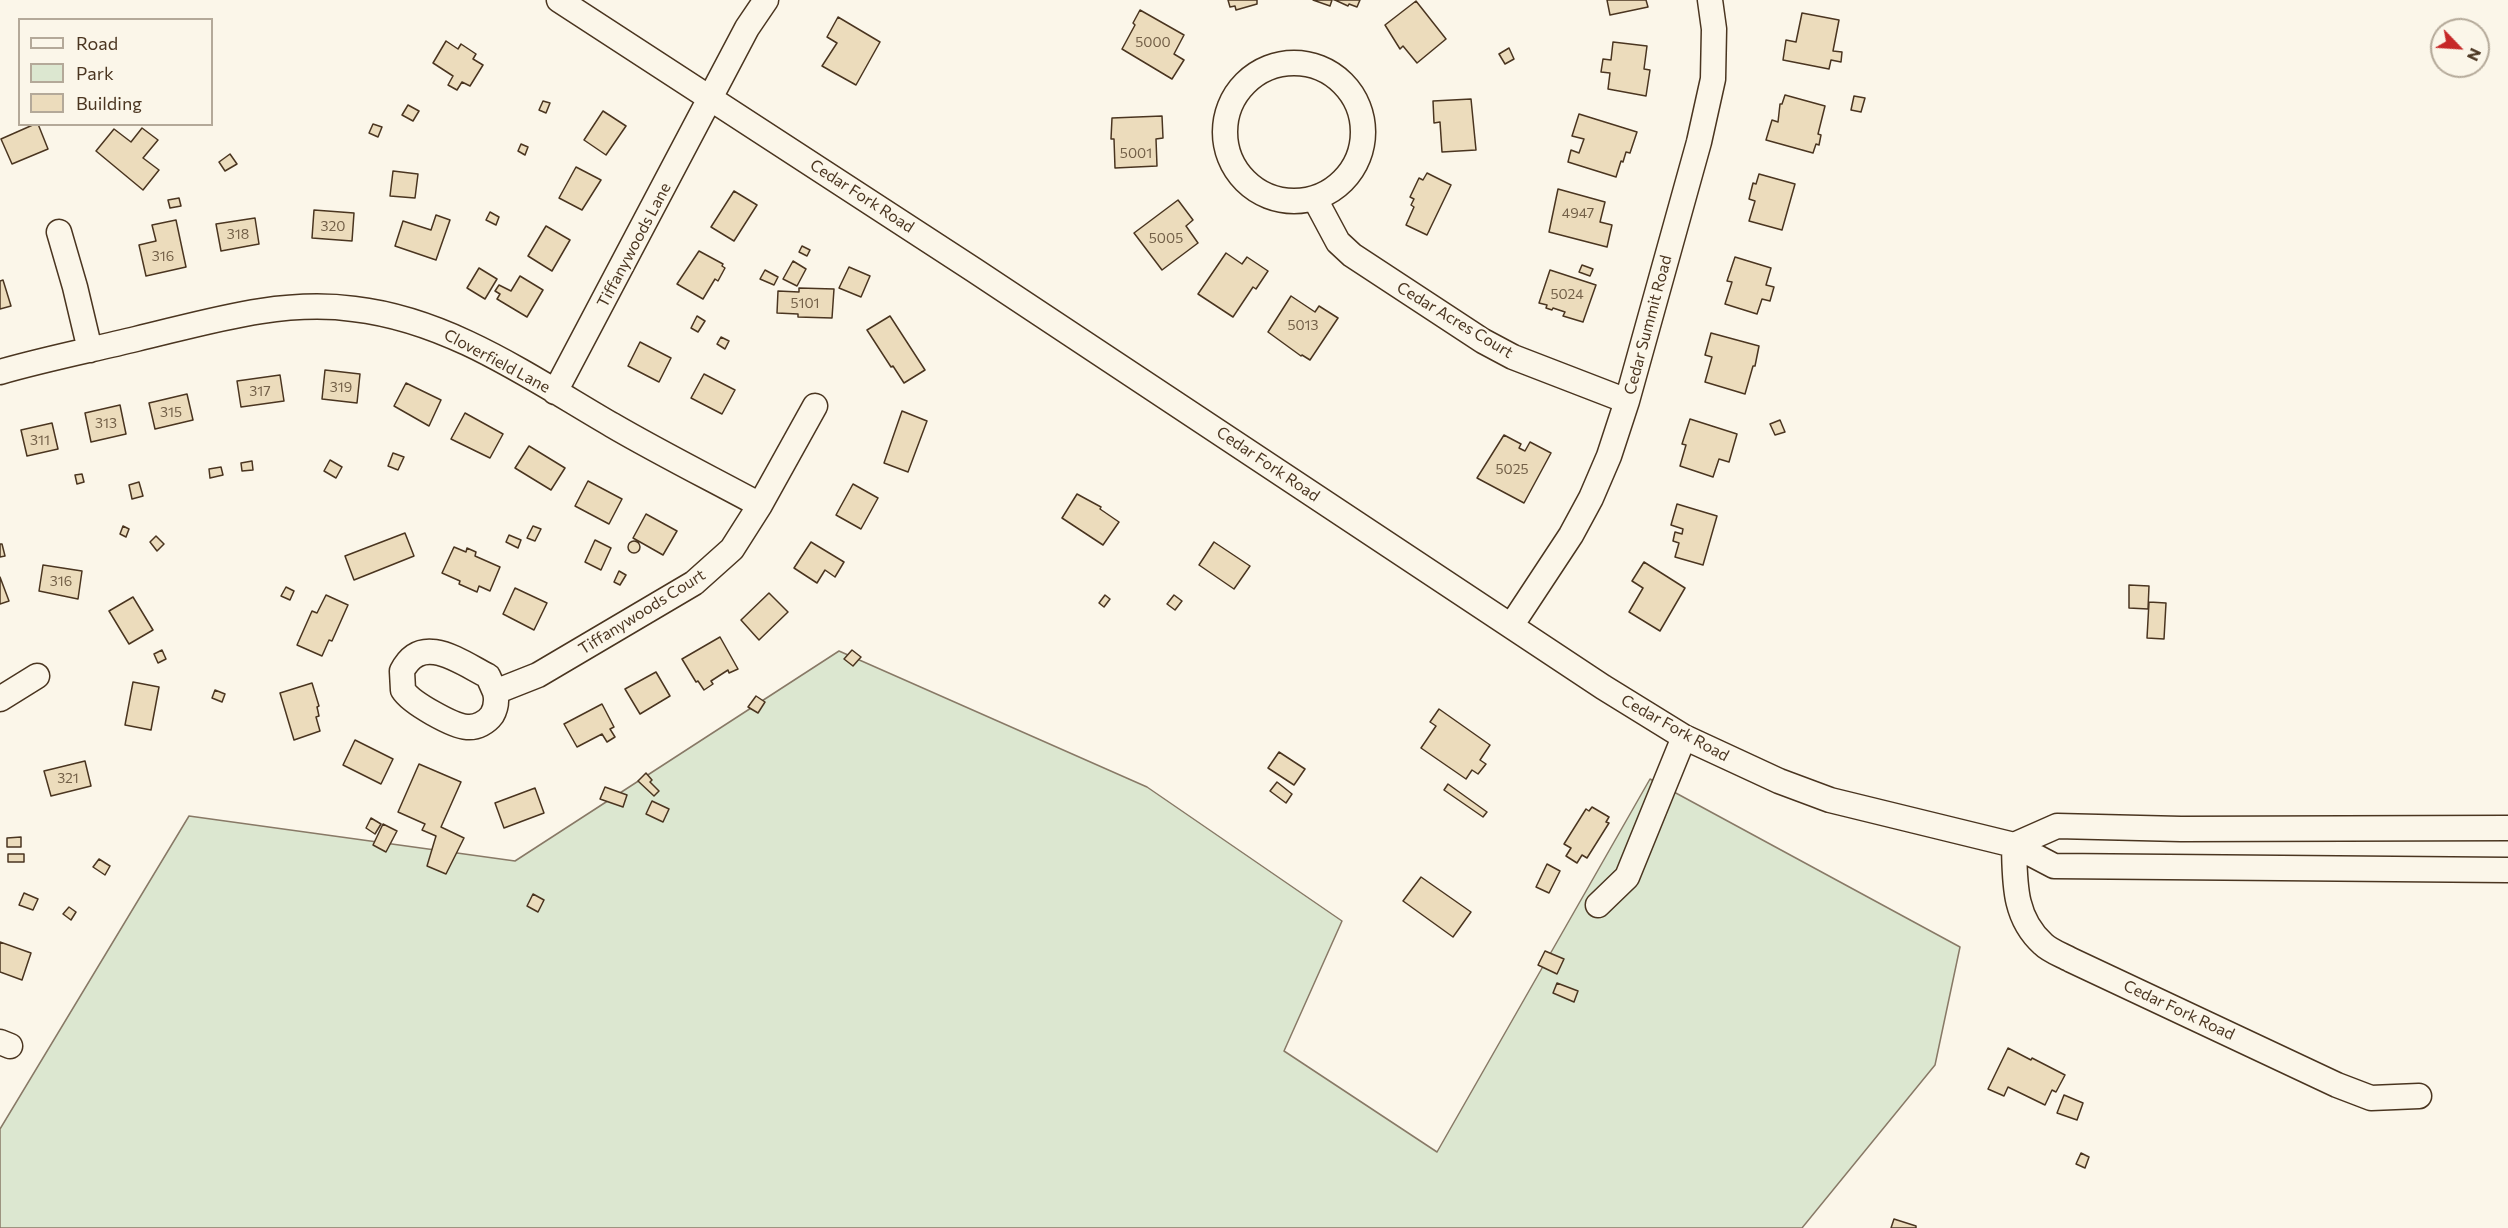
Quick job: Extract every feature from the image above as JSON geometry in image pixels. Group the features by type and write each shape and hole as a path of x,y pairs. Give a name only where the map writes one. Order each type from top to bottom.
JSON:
{"street":[{"name":"Cedar Fork Road","path":"559,0 1603,687 1684,737 1779,781 1830,800 2014,845 2054,866 2508,870"},
{"name":"Tiffanywoods Lane","path":"555,392 712,99 747,28 766,0"},
{"name":"Cedar Summit Road","path":"1511,626 1571,535 1591,498 1609,456 1627,401 1699,142 1713,79 1714,29 1710,0"},
{"path":"1287,63 1318,67 1332,74 1344,84 1360,110 1363,126 1359,156 1342,182 1315,199 1300,202 1285,201 1262,194 1244,181 1227,154 1225,123 1235,94 1245,82 1272,66 1287,63"},
{"name":"Cedar Acres Court","path":"1315,199 1338,242 1352,255 1457,325 1513,357 1627,401"},
{"path":"59,232 90,350"},
{"name":"Cloverfield Lane","path":"0,372 249,312 284,307 317,306 390,315 433,328 473,345 631,436 760,505"},
{"name":"Tiffanywoods Court","path":"495,692 538,675 694,583 732,549 760,505 815,406"},
{"path":"0,699 37,676"},
{"path":"1598,905 1627,877 1684,737"},
{"path":"2014,845 2057,826 2181,829 2508,828"},
{"name":"Cedar Fork Road","path":"2014,845 2018,904 2025,923 2043,945 2337,1085 2371,1098 2419,1096"}],"green space":[{"path":"839,651 1147,787 1342,921 1284,1051 1437,1152 1650,779 1960,947 1935,1065 1802,1228 0,1228 0,1129 189,816 515,861"}],"building":[{"path":"1228,0 1257,0 1257,4 1236,10 1235,6 1230,7"},
{"path":"1313,0 1332,0 1330,6"},
{"path":"1335,0 1360,0 1357,7"},
{"path":"1607,0 1646,0 1648,7 1610,15"},
{"path":"1416,1 1446,39 1417,63 1403,46 1400,49 1385,25"},
{"path":"1140,10 1184,35 1174,54 1184,60 1172,79 1122,49"},
{"path":"1802,13 1839,20 1833,51 1842,52 1841,62 1831,60 1829,69 1783,60 1786,40 1796,42"},
{"path":"838,17 880,42 856,85 822,66 837,43 827,37"},
{"path":"446,41 458,49 461,44 476,54 473,59 483,65 470,86 462,82 457,90 448,85 453,76 433,63"},
{"path":"1613,42 1647,46 1644,69 1650,70 1646,96 1608,89 1610,73 1601,72 1603,59 1611,60"},
{"path":"1509,48 1514,59 1505,64 1499,54"},
{"path":"1785,95 1825,106 1818,134 1821,135 1819,145 1816,144 1813,153 1766,140 1772,120 1778,122 1780,104"},
{"path":"1854,96 1865,98 1861,112 1851,110"},
{"path":"1471,99 1476,150 1442,152 1440,122 1434,123 1433,101"},
{"path":"543,101 550,103 546,113 539,110"},
{"path":"408,105 419,111 413,121 402,115"},
{"path":"603,111 626,126 606,155 584,140"},
{"path":"1579,114 1637,132 1630,153 1626,152 1616,177 1568,162 1571,150 1579,153 1584,139 1572,136"},
{"path":"1162,116 1163,138 1156,139 1157,166 1115,168 1114,139 1111,139 1112,118"},
{"path":"373,124 382,127 378,137 369,133"},
{"path":"30,126 39,126 48,149 12,164 1,139"},
{"path":"142,128 158,140 143,158 159,170 143,190 96,151 114,129 131,142"},
{"path":"521,144 528,147 525,155 518,151"},
{"path":"230,154 237,164 225,171 219,162"},
{"path":"576,167 601,180 582,210 559,198"},
{"path":"393,171 418,174 415,198 390,196"},
{"path":"1427,173 1451,185 1427,235 1406,225 1414,207 1411,205 1414,199 1410,197 1419,178 1423,180"},
{"path":"1759,174 1795,184 1782,230 1749,221 1755,201 1749,199 1753,183 1756,184"},
{"path":"1558,189 1605,202 1600,222 1612,225 1607,247 1549,232"},
{"path":"734,191 757,205 734,241 711,227"},
{"path":"179,198 181,206 170,208 168,200"},
{"path":"1178,200 1193,220 1186,226 1198,243 1162,270 1134,233"},
{"path":"314,210 354,213 352,241 312,238"},
{"path":"490,212 499,217 496,225 486,220"},
{"path":"436,215 450,220 436,260 395,246 403,221 431,230"},
{"path":"255,218 259,244 221,251 216,224"},
{"path":"176,220 186,267 146,276 139,245 156,241 152,225"},
{"path":"546,226 570,240 552,271 528,256"},
{"path":"802,246 810,250 807,256 799,252"},
{"path":"699,251 723,264 725,268 718,281 715,279 703,299 677,284"},
{"path":"1226,253 1242,264 1247,257 1268,271 1256,289 1253,287 1233,317 1198,294"},
{"path":"1735,257 1771,268 1766,285 1774,287 1770,301 1762,299 1757,314 1725,304 1732,282 1727,281"},
{"path":"793,261 806,269 797,286 783,279"},
{"path":"1582,265 1593,269 1590,276 1579,272"},
{"path":"849,267 870,276 861,297 839,288"},
{"path":"479,268 497,279 485,299 467,288"},
{"path":"765,270 778,277 774,285 760,279"},
{"path":"1550,270 1596,285 1583,322 1563,316 1565,312 1546,308 1547,305 1539,303"},
{"path":"520,276 543,290 527,317 497,299 500,294 495,291 499,285 511,291"},
{"path":"3,280 11,306 0,309 0,281"},
{"path":"799,288 834,289 832,318 798,317 798,314 777,313 778,291 799,292"},
{"path":"1291,296 1315,312 1319,306 1338,318 1310,360 1268,332"},
{"path":"697,316 705,321 698,332 691,328"},
{"path":"890,316 925,370 904,383 867,330"},
{"path":"1711,333 1759,346 1745,394 1705,382 1712,357 1705,355"},
{"path":"721,337 729,341 725,349 717,344"},
{"path":"640,342 671,358 659,382 628,366"},
{"path":"325,370 360,374 357,403 322,399"},
{"path":"704,374 735,390 722,414 691,398"},
{"path":"280,375 284,401 241,407 237,381"},
{"path":"406,383 441,400 429,426 394,406"},
{"path":"187,394 193,420 155,429 149,403"},
{"path":"120,405 126,434 91,442 85,413"},
{"path":"902,411 927,421 908,472 884,463"},
{"path":"465,413 503,434 490,458 451,439"},
{"path":"1690,419 1737,434 1729,462 1719,459 1713,477 1680,466 1686,445 1682,444"},
{"path":"1780,420 1785,432 1775,435 1770,424"},
{"path":"52,423 58,449 27,456 21,430"},
{"path":"1504,435 1521,444 1519,448 1525,451 1530,442 1551,453 1524,503 1477,478"},
{"path":"529,446 565,468 551,490 515,468"},
{"path":"393,453 404,457 398,470 388,466"},
{"path":"330,460 342,467 336,478 324,471"},
{"path":"252,461 253,470 242,471 241,463"},
{"path":"221,467 223,475 210,478 209,469"},
{"path":"82,474 84,482 77,484 75,475"},
{"path":"588,481 622,499 609,524 575,506"},
{"path":"139,482 143,496 132,499 129,485"},
{"path":"853,484 878,498 861,529 836,515"},
{"path":"1077,494 1101,507 1100,509 1119,522 1103,545 1062,518"},
{"path":"1677,504 1717,516 1703,565 1675,557 1679,543 1673,541 1675,532 1682,534 1683,529 1671,525"},
{"path":"646,514 677,531 663,555 633,538"},
{"path":"123,526 129,529 126,537 120,534"},
{"path":"533,526 541,529 535,541 527,538"},
{"path":"405,533 414,556 354,580 345,556"},
{"path":"509,535 521,540 518,548 506,542"},
{"path":"156,536 164,544 157,551 150,542"},
{"path":"595,540 611,548 601,570 585,562"},
{"path":"636,541 639,542 639,552 632,553 629,552 628,545 629,542"},
{"path":"811,542 844,562 835,577 825,570 817,583 794,568"},
{"path":"1214,542 1250,566 1234,589 1199,565"},
{"path":"0,544 2,544 5,556 0,557"},
{"path":"454,547 466,552 467,548 476,552 475,556 500,567 490,591 479,586 477,592 442,573"},
{"path":"1644,562 1685,588 1660,631 1629,612 1643,588 1632,581"},
{"path":"43,565 82,571 78,599 39,591"},
{"path":"619,571 626,575 620,585 614,582"},
{"path":"0,577 9,601 0,604"},
{"path":"2129,585 2149,586 2148,609 2129,608"},
{"path":"286,587 294,591 290,600 281,596"},
{"path":"515,588 547,603 534,630 503,614"},
{"path":"769,593 788,612 759,640 741,620"},
{"path":"326,595 348,605 332,641 329,640 322,656 297,645 312,611 317,613"},
{"path":"1105,595 1110,599 1104,607 1099,603"},
{"path":"1174,595 1182,601 1175,610 1167,604"},
{"path":"133,597 153,630 129,644 109,611"},
{"path":"2149,602 2166,603 2164,639 2147,638"},
{"path":"720,637 738,669 729,673 728,670 711,681 713,684 704,690 698,681 696,682 682,659"},
{"path":"162,650 166,659 158,663 154,654"},
{"path":"852,650 861,657 853,666 844,659"},
{"path":"656,672 670,696 640,714 625,689"},
{"path":"133,682 159,687 151,730 125,725"},
{"path":"312,683 319,706 317,707 319,716 316,717 320,731 294,740 280,693"},
{"path":"215,690 225,694 222,702 212,698"},
{"path":"756,696 765,702 758,713 748,707"},
{"path":"602,704 614,727 610,729 615,737 607,742 602,734 577,747 564,724"},
{"path":"1439,709 1490,745 1480,760 1486,764 1478,774 1472,770 1466,779 1421,748 1436,726 1430,722"},
{"path":"355,740 393,759 381,784 343,765"},
{"path":"1279,752 1305,769 1294,785 1268,768"},
{"path":"85,761 91,786 51,796 44,771"},
{"path":"419,764 461,782 441,827 464,838 446,874 427,866 436,836 422,830 425,824 398,812"},
{"path":"646,773 652,780 650,782 659,791 654,796 638,781"},
{"path":"1277,782 1292,794 1286,803 1270,791"},
{"path":"1448,784 1487,812 1483,817 1444,790"},
{"path":"605,787 627,795 623,807 600,799"},
{"path":"535,788 544,813 504,828 495,803"},
{"path":"652,801 669,809 663,822 646,814"},
{"path":"1592,807 1609,817 1606,822 1609,823 1587,858 1582,855 1577,863 1566,856 1571,848 1564,844 1586,809 1589,811"},
{"path":"371,818 381,824 375,834 366,828"},
{"path":"383,824 397,831 386,852 373,845"},
{"path":"21,837 21,847 7,847 7,838"},
{"path":"8,854 24,854 24,862 8,862"},
{"path":"99,859 110,866 105,875 93,867"},
{"path":"1547,864 1560,871 1549,893 1536,887"},
{"path":"1421,877 1471,912 1453,937 1403,901"},
{"path":"24,893 38,899 33,910 19,905"},
{"path":"533,894 544,900 538,912 527,906"},
{"path":"69,907 76,912 71,920 63,914"},
{"path":"0,942 31,953 22,980 0,972"},
{"path":"1545,951 1564,959 1557,974 1538,965"},
{"path":"1557,983 1578,991 1574,1002 1553,993"},
{"path":"2008,1048 2065,1075 2056,1092 2052,1090 2045,1105 2008,1087 2004,1096 1988,1089"},
{"path":"2064,1095 2083,1103 2077,1120 2057,1113"},
{"path":"2081,1153 2089,1157 2085,1168 2076,1164"},
{"path":"1894,1219 1916,1226 1916,1228 1891,1228"}]}
